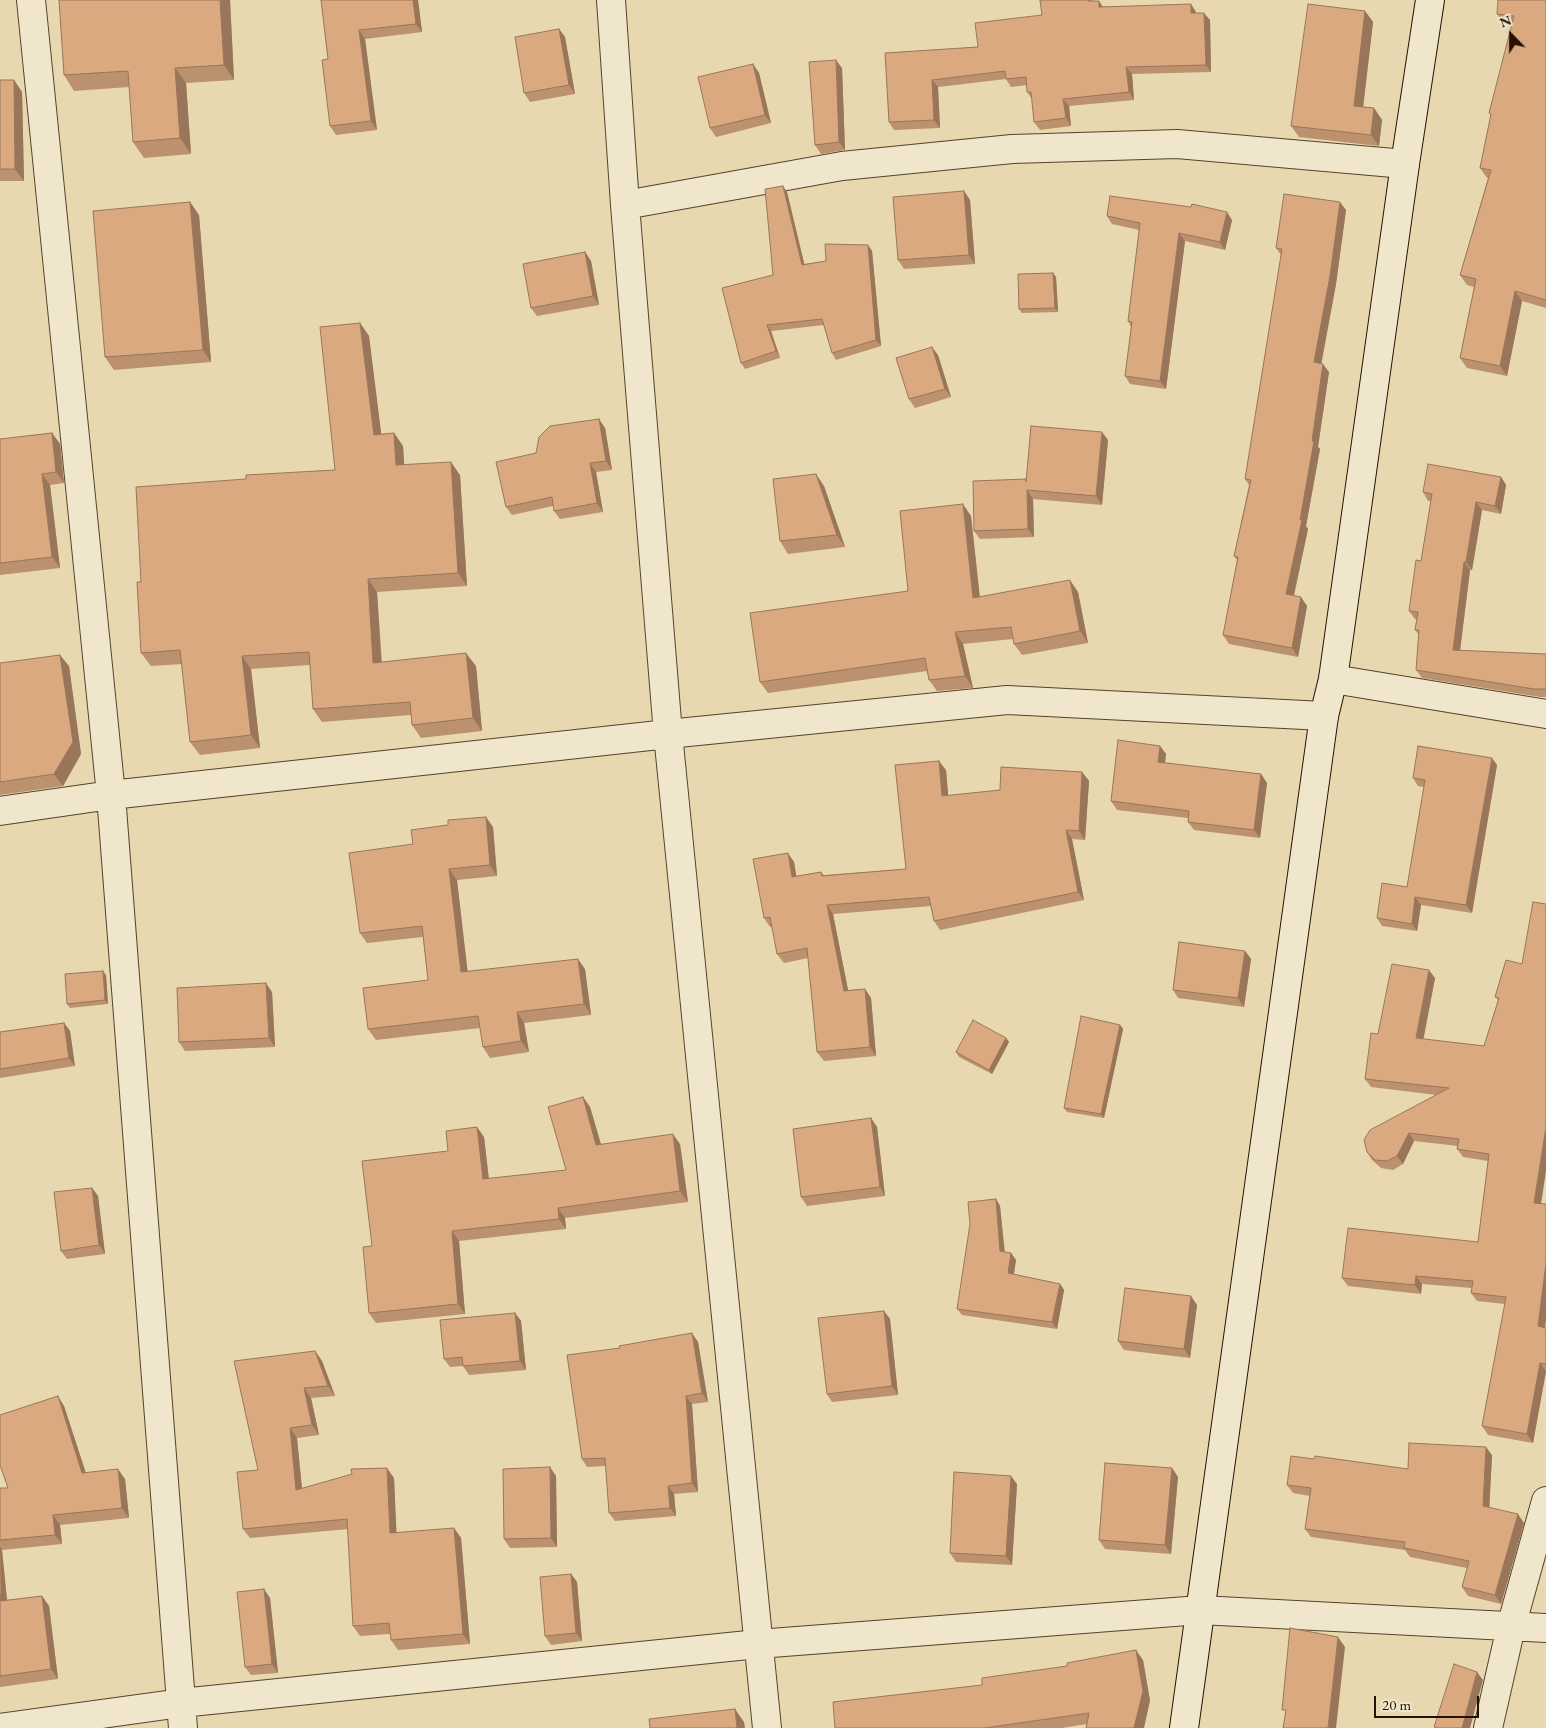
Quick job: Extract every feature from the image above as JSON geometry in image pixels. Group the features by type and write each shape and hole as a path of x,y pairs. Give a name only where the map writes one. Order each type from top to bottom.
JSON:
{"street":[{"path":"32,0 111,795 182,1715"},
{"path":"611,0 625,205 668,734 767,1728"},
{"path":"1184,1728 1324,716 1333,679 1405,164 1430,0"},
{"path":"625,205 842,166 1012,149 1177,144 1405,164"},
{"path":"1333,679 1546,714"},
{"path":"0,811 111,795 668,734 1008,700 1324,716"},
{"path":"1488,1728 1512,1627 1546,1501"},
{"path":"0,1728 182,1715 758,1644 1200,1610 1546,1628"}],"building":[{"path":"59,0 220,0 224,65 175,68 180,138 133,142 128,71 64,75"},
{"path":"321,0 413,0 416,24 359,30 371,121 330,126 322,60 328,59"},
{"path":"1040,0 1099,1 1099,7 1191,4 1191,13 1204,13 1206,65 1126,67 1129,92 1063,99 1066,118 1034,122 1031,92 1027,92 1026,77 1006,79 1005,71 932,80 934,120 889,122 885,53 978,47 975,23 1042,15"},
{"path":"1498,0 1546,0 1546,300 1515,291 1500,366 1460,358 1476,279 1460,275 1491,170 1480,168 1491,114 1489,113 1514,16 1497,14"},
{"path":"1308,4 1365,11 1354,106 1374,108 1371,135 1291,126"},
{"path":"559,29 569,85 524,93 515,37"},
{"path":"836,60 839,142 815,145 809,62"},
{"path":"753,64 765,115 710,128 698,77"},
{"path":"0,80 14,80 15,169 0,169"},
{"path":"783,186 802,265 826,261 825,244 868,245 876,340 832,353 822,319 767,325 776,351 741,363 722,288 773,275 765,189"},
{"path":"964,191 969,255 898,260 893,197"},
{"path":"1284,194 1340,202 1330,276 1314,362 1323,364 1312,441 1314,441 1300,520 1302,520 1286,594 1301,597 1292,648 1223,635 1238,557 1234,556 1251,480 1245,479 1282,249 1276,248"},
{"path":"1110,196 1191,207 1192,204 1227,212 1220,242 1179,233 1160,381 1125,376 1132,322 1128,321 1140,223 1107,216"},
{"path":"190,202 203,350 105,357 93,211"},
{"path":"585,252 593,296 531,308 523,264"},
{"path":"1053,273 1055,308 1019,309 1018,274"},
{"path":"360,323 374,435 394,433 396,465 451,462 458,573 368,579 373,663 466,653 473,718 412,725 410,702 313,709 309,652 242,656 251,735 190,742 180,650 141,653 137,582 141,582 136,487 246,479 246,475 335,470 320,327"},
{"path":"932,347 945,389 909,399 896,358"},
{"path":"599,419 606,461 590,463 597,503 554,511 552,497 506,507 496,462 536,453 539,437 550,426"},
{"path":"1031,426 1102,432 1096,496 1027,490 1028,529 974,531 973,481 1026,479 1026,482"},
{"path":"52,433 56,472 42,474 52,557 0,563 0,439"},
{"path":"1428,464 1501,477 1495,506 1476,502 1466,562 1464,562 1453,650 1546,654 1546,689 1534,689 1416,670 1419,630 1415,630 1418,612 1409,611 1416,560 1421,561 1432,494 1423,492"},
{"path":"816,474 837,535 780,541 773,479"},
{"path":"963,504 973,598 1070,580 1080,631 1014,644 1011,627 955,632 965,676 929,680 925,658 760,682 750,613 908,591 900,511"},
{"path":"60,655 73,742 54,774 0,782 0,663"},
{"path":"1118,740 1160,746 1158,762 1261,774 1254,830 1188,822 1189,811 1111,801"},
{"path":"1418,746 1492,758 1466,905 1415,897 1412,924 1377,918 1382,883 1407,887 1425,780 1413,778"},
{"path":"939,761 942,796 1000,790 1001,767 1082,772 1079,831 1066,830 1078,892 934,921 929,897 827,905 844,991 865,989 870,1047 817,1052 807,948 777,954 770,917 764,918 753,859 788,853 792,877 821,872 822,876 906,869 895,765"},
{"path":"486,817 490,865 449,869 461,972 578,959 584,1004 517,1012 521,1041 483,1047 478,1016 368,1029 363,988 428,980 422,926 360,933 349,853 413,844 411,830 448,825 448,820"},
{"path":"1533,902 1546,904 1546,1127 1534,1203 1546,1204 1546,1263 1538,1326 1546,1328 1546,1364 1540,1363 1527,1434 1482,1426 1506,1297 1471,1293 1473,1281 1416,1276 1415,1285 1342,1278 1348,1228 1478,1242 1489,1154 1457,1149 1459,1139 1409,1133 1397,1156 1387,1161 1375,1160 1367,1152 1364,1140 1370,1130 1449,1088 1365,1079 1371,1033 1378,1034 1392,964 1429,970 1416,1038 1484,1046 1499,998 1495,997 1506,960 1522,964"},
{"path":"1179,942 1245,951 1238,998 1173,990"},
{"path":"103,971 105,1000 67,1004 65,974"},
{"path":"266,983 269,1038 179,1042 177,988"},
{"path":"1081,1016 1120,1025 1101,1114 1064,1108"},
{"path":"973,1020 1006,1038 989,1070 956,1052"},
{"path":"64,1023 69,1058 0,1069 0,1032"},
{"path":"583,1097 596,1145 673,1134 680,1191 558,1208 559,1219 452,1231 458,1304 369,1313 363,1247 372,1246 362,1161 448,1151 446,1131 477,1127 483,1179 566,1170 548,1107"},
{"path":"871,1118 880,1187 801,1197 793,1129"},
{"path":"92,1188 99,1245 61,1251 54,1192"},
{"path":"996,1199 1000,1251 1011,1253 1008,1273 1060,1284 1052,1322 957,1309 970,1224 968,1202"},
{"path":"1125,1288 1191,1296 1184,1349 1118,1341"},
{"path":"884,1311 892,1386 827,1394 818,1318"},
{"path":"515,1313 520,1361 463,1366 462,1357 444,1359 440,1320"},
{"path":"692,1333 702,1393 686,1396 692,1483 668,1486 670,1508 609,1513 605,1458 582,1459 567,1355 620,1348 619,1346"},
{"path":"315,1351 328,1386 304,1388 312,1425 290,1428 296,1490 352,1474 351,1469 387,1468 390,1533 454,1528 463,1634 391,1640 389,1623 353,1626 347,1519 243,1529 237,1472 258,1470 234,1361"},
{"path":"58,1396 82,1473 118,1469 122,1508 53,1515 55,1535 0,1540 0,1488 8,1488 0,1465 0,1415"},
{"path":"1409,1443 1486,1447 1483,1506 1518,1514 1495,1595 1462,1587 1469,1561 1404,1548 1405,1542 1305,1529 1311,1488 1287,1485 1291,1456 1314,1459 1315,1456 1408,1469"},
{"path":"1105,1463 1172,1468 1165,1545 1099,1540"},
{"path":"550,1467 551,1538 504,1539 503,1469"},
{"path":"954,1472 1011,1476 1006,1556 950,1553"},
{"path":"571,1574 576,1633 545,1636 540,1577"},
{"path":"264,1589 272,1664 245,1667 237,1592"},
{"path":"0,1594 1,1601 42,1596 51,1669 0,1676"},
{"path":"1290,1628 1338,1637 1328,1728 1283,1728 1286,1710 1282,1710"},
{"path":"1136,1650 1143,1691 1134,1728 1086,1728 1089,1713 984,1728 835,1728 833,1702 982,1685 982,1678 1067,1666 1067,1663"},
{"path":"1454,1664 1477,1672 1462,1728 1434,1727"},
{"path":"735,1709 737,1728 650,1728 649,1719"}]}
